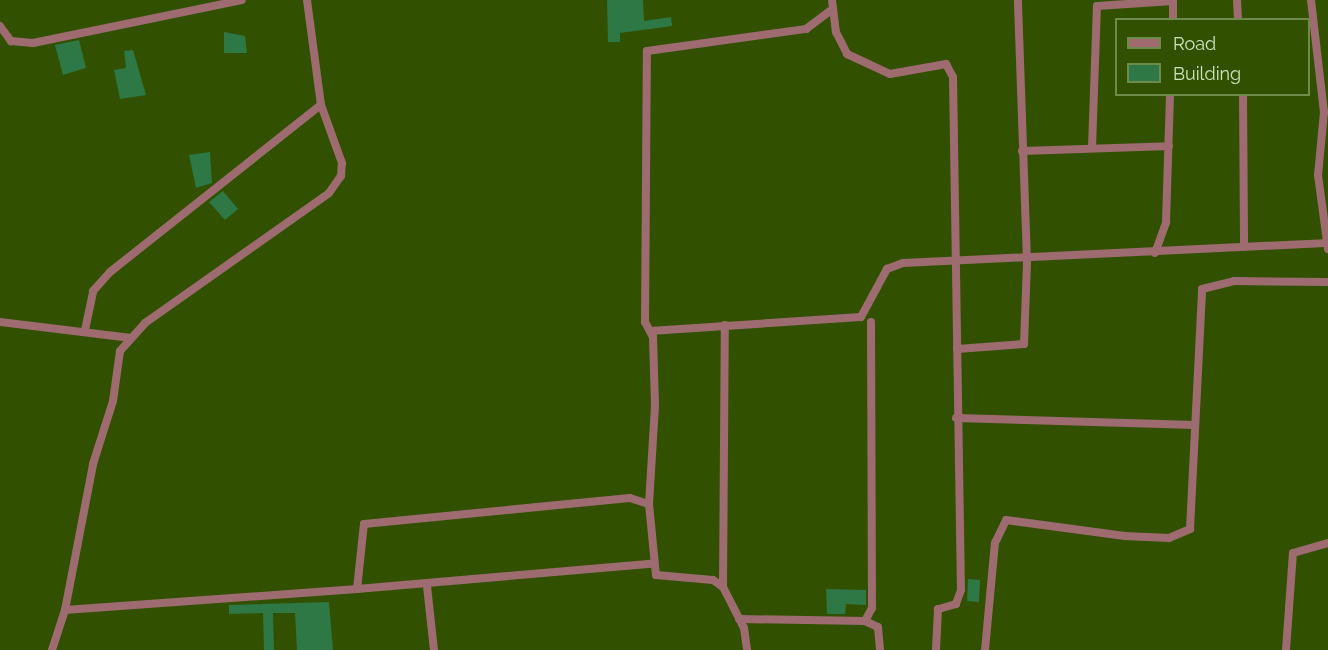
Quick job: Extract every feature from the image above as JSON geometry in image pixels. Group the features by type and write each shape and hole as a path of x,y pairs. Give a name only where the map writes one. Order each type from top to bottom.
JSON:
{"street":[{"path":"0,26 11,41 33,43 242,0"},
{"path":"52,650 65,610 93,464 113,401 120,351 131,338 208,274 329,193 342,163 321,105 307,0"},
{"path":"832,0 830,10 847,54 868,67 890,74 946,64 951,69 957,260 956,418 961,590 956,603 938,609 936,650"},
{"path":"957,349 1024,344 1027,261 1018,0"},
{"path":"1237,0 1238,18"},
{"path":"650,331 861,317 887,269 957,260 1027,261 1244,247 1327,246 1318,175 1325,97 1311,0"},
{"path":"1092,148 1098,6 1173,1 1173,18"},
{"path":"723,587 713,580 656,575 651,564 649,504 655,468 650,331 645,322 647,51 806,29 830,10"},
{"path":"1155,253 1166,222 1170,96"},
{"path":"1243,96 1244,247"},
{"path":"85,330 93,291 110,272 321,105"},
{"path":"1022,151 1169,146"},
{"path":"985,650 995,543 1006,520 1125,536 1169,537 1190,529 1202,289 1234,281 1328,282"},
{"path":"0,322 85,330 131,338"},
{"path":"865,621 871,618 873,598 871,322"},
{"path":"725,325 723,587 739,619 747,650"},
{"path":"956,418 1195,425"},
{"path":"357,589 364,524 630,498 649,504"},
{"path":"1286,650 1293,553 1328,543"},
{"path":"65,610 427,586 651,564"},
{"path":"427,586 434,650"},
{"path":"739,619 865,621 878,627 880,650"}],"building":[{"path":"607,0 643,0 644,21 671,17 672,26 620,33 620,42 608,42"},
{"path":"224,32 245,36 247,53 224,53"},
{"path":"79,40 86,68 63,75 55,45"},
{"path":"133,50 146,95 120,99 114,70 126,68 124,51"},
{"path":"210,152 212,183 196,188 189,155"},
{"path":"223,191 238,209 225,220 209,202"},
{"path":"968,579 980,580 979,602 967,601"},
{"path":"826,589 866,590 866,605 846,604 845,614 827,614"},
{"path":"329,602 333,650 297,650 295,613 273,613 274,650 264,650 263,613 229,614 229,605"}]}
